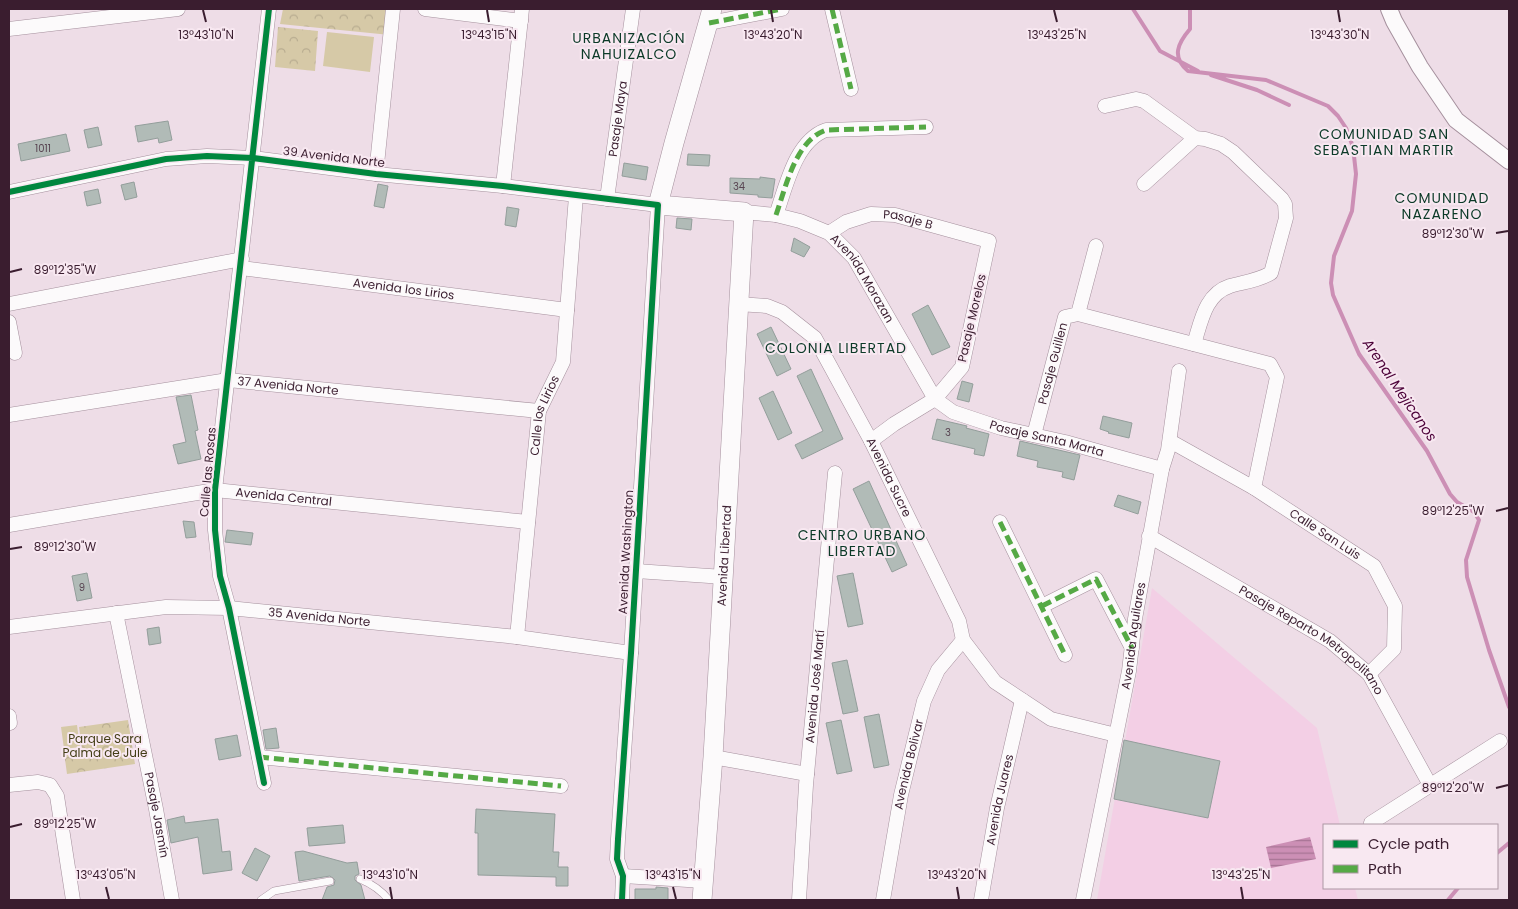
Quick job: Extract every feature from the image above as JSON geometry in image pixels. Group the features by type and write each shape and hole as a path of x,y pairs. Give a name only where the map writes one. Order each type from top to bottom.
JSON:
{"main road":[{"name":"Avenida Washington","path":"658,205 710,16"},
{"name":"Avenida Morazan","path":"658,205 744,212"},
{"name":"Avenida Libertad","path":"702,900 713,758 744,212"}],"street":[{"path":"9,30 178,9"},
{"name":"Calle las Rosas","path":"264,783 230,608 220,576 216,545 215,490 269,9"},
{"path":"376,174 393,9"},
{"path":"425,9 522,15 503,186"},
{"name":"Pasaje Maya","path":"607,199 633,9"},
{"path":"710,16 782,9"},
{"path":"832,9 852,89"},
{"path":"1389,9 1420,67 1456,120 1509,160"},
{"path":"1105,106 1136,99 1144,101 1195,138 1221,144 1233,152 1285,204 1286,218 1270,273 1248,283 1222,289 1212,297 1204,310 1194,344"},
{"path":"776,215 798,153 815,135 826,130 926,127"},
{"path":"1144,184 1195,138"},
{"name":"39 Avenida Norte","path":"9,192 166,159 207,156 253,158 376,174 503,186 658,205"},
{"name":"Calle los Lirios","path":"517,637 539,411 563,362 576,196"},
{"name":"Avenida Washington","path":"622,900 623,876 617,859 632,653 658,205"},
{"name":"Avenida Morazan","path":"744,212 776,215 800,221 828,233 854,258 935,399"},
{"name":"Pasaje B","path":"828,233 846,222 871,214 895,216 989,242"},
{"name":"Pasaje Morelos","path":"871,441 894,424 935,399 962,366 989,242"},
{"name":"Pasaje Guillen","path":"1034,435 1064,317 1078,314 1096,246"},
{"name":"Avenida los Lirios","path":"9,304 241,263 567,310"},
{"name":"Avenida Sucre","path":"738,304 767,306 782,312 815,338 871,441 959,621 964,640 995,682 1051,719 1116,735"},
{"path":"1078,314 1270,364 1277,377 1254,488"},
{"path":"9,322 15,353"},
{"name":"Avenida Aguilares","path":"1083,900 1132,648 1134,619 1149,536 1162,469 1170,441 1179,371"},
{"name":"37 Avenida Norte","path":"9,415 228,380 539,411"},
{"name":"Pasaje Santa Marta","path":"935,399 953,412 1001,428 1065,442 1162,469"},
{"name":"Calle San Luis","path":"1170,441 1254,488 1374,566 1396,606 1394,649 1369,674"},
{"name":"Avenida José Martí","path":"799,900 807,774 835,473"},
{"name":"Avenida Central","path":"9,525 215,490 528,522"},
{"path":"1000,522 1065,655"},
{"name":"Pasaje Reparto Metropolitano","path":"1149,536 1330,641 1369,674 1430,785"},
{"path":"636,571 724,577"},
{"path":"1042,606 1096,579 1132,648"},
{"name":"35 Avenida Norte","path":"9,627 166,607 230,608 517,637 632,653"},
{"name":"Pasaje Jasmín","path":"116,613 156,809 172,900"},
{"name":"Avenida Bolivar","path":"883,900 901,796 924,701 938,670 964,640"},
{"name":"Avenida Juares","path":"981,900 997,808 1022,700"},
{"path":"1371,824 1500,741"},
{"path":"259,758 561,786"},
{"path":"713,758 807,774"},
{"path":"9,786 38,782 50,785 57,796 73,900"},
{"path":"623,876 704,881"}],"lane":[{"path":"360,879 382,891 389,900"},
{"path":"261,900 274,891 330,881"}],"shaded area":[{"path":"1152,588 1317,728 1340,824 1323,824 1323,889 1355,889 1358,900 1097,900"},
{"path":"1310,837 1316,859 1271,868 1266,847"}],"green space":[{"path":"283,9 387,9 390,35 280,24"},
{"path":"278,27 318,31 315,71 275,67"},
{"path":"327,32 374,37 370,72 323,66"},
{"name":"Parque Sara Palma de Jule","path":"128,720 135,764 67,774 64,752 82,749 79,727"},
{"path":"77,725 80,747 64,749 61,727"}],"building":[{"path":"168,121 172,140 159,143 158,138 138,142 135,126"},
{"path":"98,127 102,145 88,148 84,130"},
{"path":"66,134 70,151 21,161 18,144"},
{"path":"688,154 710,155 709,166 687,165"},
{"path":"624,163 648,167 646,180 622,176"},
{"path":"760,177 775,179 772,198 730,193 730,178 760,179"},
{"path":"134,182 137,197 125,200 121,185"},
{"path":"378,184 388,186 384,208 374,206"},
{"path":"98,189 101,203 87,206 84,192"},
{"path":"507,207 519,209 516,227 505,225"},
{"path":"677,218 692,219 691,230 676,228"},
{"path":"794,238 810,247 804,257 791,251"},
{"path":"928,305 950,347 932,355 912,314"},
{"path":"771,327 791,369 777,376 757,334"},
{"path":"811,369 843,439 802,459 795,445 823,431 797,376"},
{"path":"962,381 973,384 969,402 957,399"},
{"path":"773,391 792,433 778,440 759,398"},
{"path":"191,395 198,430 195,431 201,459 178,464 173,445 186,442 176,397"},
{"path":"1103,416 1132,423 1129,438 1100,429"},
{"path":"937,419 967,426 966,428 989,434 984,456 974,454 975,449 932,439"},
{"path":"1020,441 1080,455 1074,480 1062,477 1063,472 1037,467 1038,461 1017,456"},
{"path":"869,481 907,565 892,572 853,489"},
{"path":"1118,495 1141,502 1138,514 1114,506"},
{"path":"183,521 194,522 196,537 186,538"},
{"path":"227,530 253,533 251,545 225,542"},
{"path":"87,573 92,598 77,601 72,576"},
{"path":"853,573 863,624 848,627 837,576"},
{"path":"159,627 161,643 149,645 147,629"},
{"path":"847,660 858,711 843,714 832,663"},
{"path":"879,714 889,765 874,768 864,717"},
{"path":"841,720 852,771 837,774 826,723"},
{"path":"276,728 279,748 266,749 263,730"},
{"path":"237,735 241,756 219,760 215,739"},
{"path":"1124,740 1220,761 1208,818 1114,799"},
{"path":"476,809 555,814 553,852 559,852 558,867 568,867 568,886 556,886 556,877 478,875 478,833 475,833"},
{"path":"184,816 185,823 218,819 222,852 230,851 232,870 203,874 198,837 171,843 167,820"},
{"path":"343,825 345,843 309,846 307,828"},
{"path":"255,848 270,856 257,881 242,873"},
{"path":"303,851 347,863 357,862 359,874 355,876 355,880 361,885 365,900 322,900 327,887 334,885 335,880 330,876 299,881 295,852"},
{"path":"656,887 668,888 668,900 635,900 635,889 656,889"}],"waterway":[{"path":"1133,9 1160,51 1198,71"},
{"name":"Arenal Mejicanos","path":"1190,9 1190,29 1178,50 1179,60 1188,71 1266,80 1328,106 1346,128 1353,147 1356,174 1352,211 1334,256 1331,283 1333,295 1359,354 1427,451 1450,494 1457,502 1474,512 1479,520 1466,560 1467,577 1489,650 1509,707"},
{"path":"1211,75 1257,90 1289,105"},
{"name":"Arenal Mejicanos","path":"1498,852 1509,843"},
{"name":"Arenal Mejicanos","path":"1448,900 1457,889"}],"marked path":[{"path":"709,23 782,9"},
{"path":"832,9 851,89"},
{"path":"776,215 793,166 799,154 815,136 826,130 926,127"},
{"path":"1000,522 1065,655"},
{"path":"1042,606 1096,579 1132,648"},
{"path":"259,757 561,786"}],"cycle path":[{"path":"264,783 229,608 220,576 215,530 215,490 269,9"},
{"path":"9,192 166,159 207,156 253,158 376,174 503,186 658,205 618,839 617,859 623,876 622,900"}],"district":[{"name":"URBANIZACIÓN NAHUIZALCO","path":"629,46"},
{"name":"COMUNIDAD SAN SEBASTIAN MARTIR","path":"1384,142"},
{"name":"COMUNIDAD NAZARENO","path":"1442,206"},
{"name":"COLONIA LIBERTAD","path":"836,348"},
{"name":"CENTRO URBANO LIBERTAD","path":"862,544"}]}
